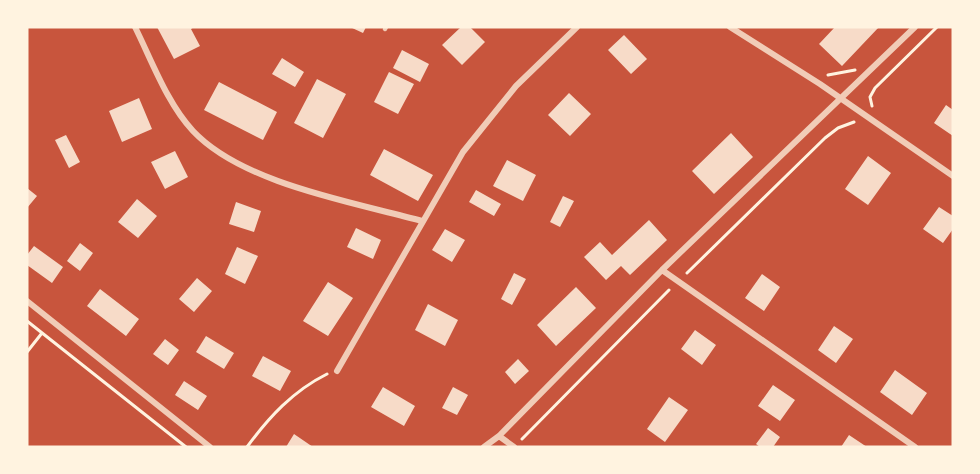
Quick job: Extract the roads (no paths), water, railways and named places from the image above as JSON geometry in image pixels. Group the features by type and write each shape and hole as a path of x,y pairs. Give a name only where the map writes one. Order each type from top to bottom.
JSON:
{"street":[{"path":"135,27 174,106 193,131 238,165 271,178 422,221"},
{"path":"337,371 464,152 516,86 577,27"},
{"path":"730,27 842,99 953,176"},
{"path":"484,447 499,436 662,270 915,27"},
{"path":"662,270 915,447"},
{"path":"27,301 210,447"},
{"path":"499,436 514,447"}]}
